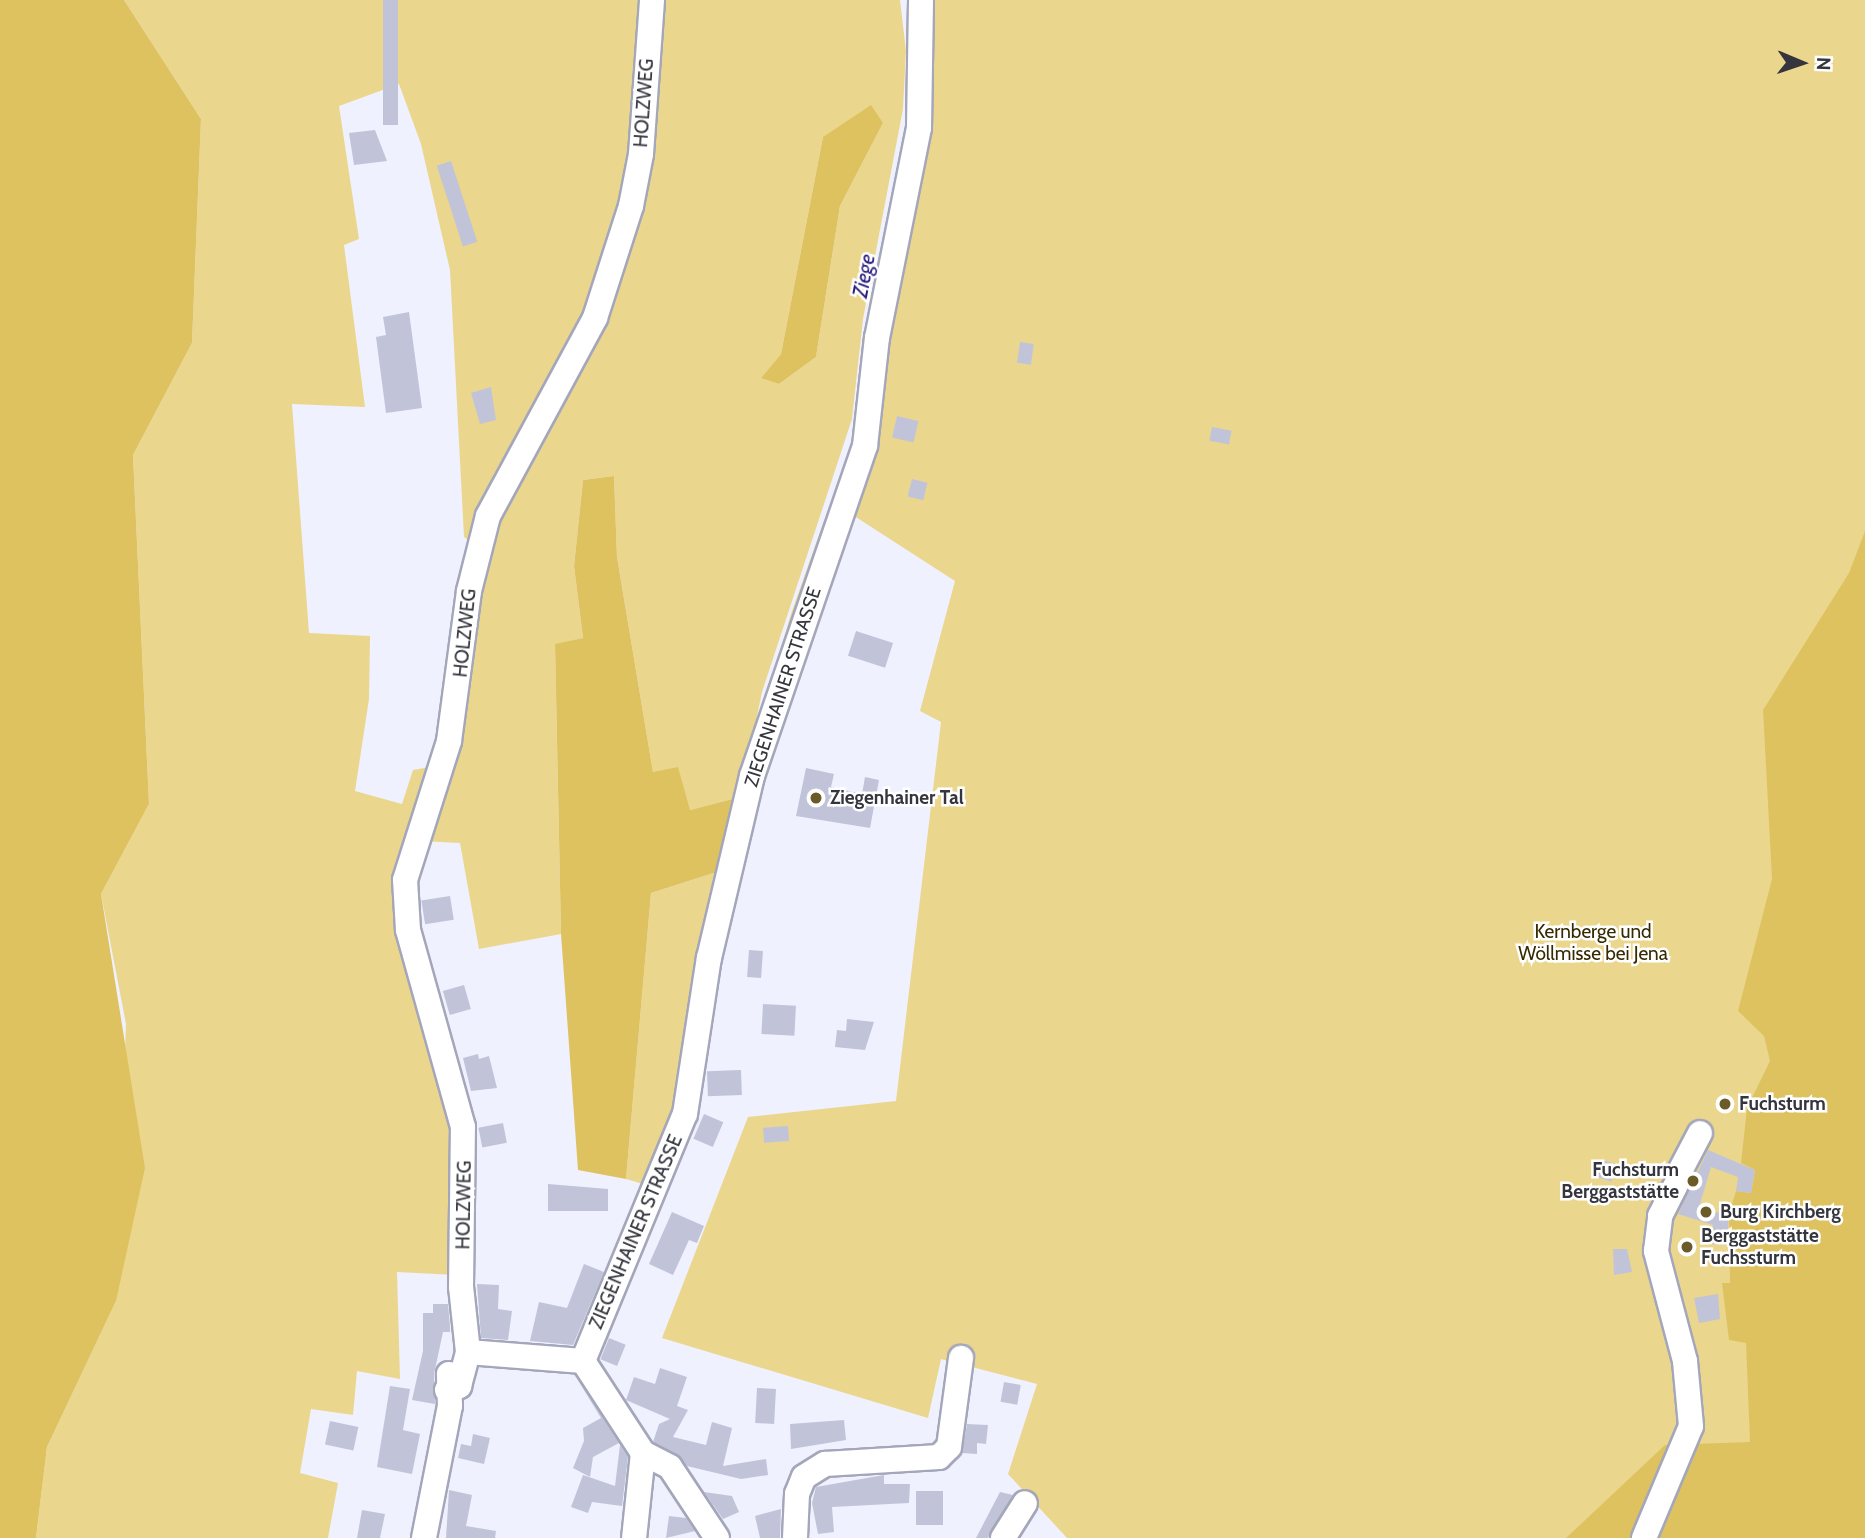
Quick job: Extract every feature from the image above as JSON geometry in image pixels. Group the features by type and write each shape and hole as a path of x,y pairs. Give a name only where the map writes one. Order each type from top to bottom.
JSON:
{"street":[{"name":"HOLZWEG","path":"447,1390 458,1386 468,1352 461,1287 463,1127 408,930 405,880 449,741 469,591 488,516 595,318 624,229 641,153 652,0"},
{"name":"ZIEGENHAINER STRASSE","path":"583,1361 685,1114 709,958 752,776 865,446 877,338 919,128 921,0"},
{"path":"1644,1538 1691,1426 1685,1361 1656,1251 1660,1216 1700,1133"},
{"name":"HOLZWEG","path":"424,1538 450,1406 447,1390 461,1287"},
{"path":"468,1352 583,1361 643,1453 670,1467 718,1538"},
{"path":"795,1538 800,1486 804,1477 825,1464 930,1461 944,1452 961,1358"},
{"path":"634,1538 643,1453"},
{"path":"1003,1538 1026,1503"}],"green space":[{"path":"124,0 646,0 633,155 597,287 471,542 464,537 450,270 421,144 399,84 339,106 359,239 344,245 365,407 292,404 309,633 370,636 369,699 355,791 402,804 413,770 436,766 400,870 453,1101 456,1275 397,1272 400,1379 357,1371 353,1415 311,1409 300,1473 338,1483 328,1538 36,1538 47,1447 116,1301 126,1024 101,894 149,804 133,455 192,343 201,119"},
{"path":"658,0 900,0 906,51 903,109 863,319 852,419 762,692 740,797 690,810 653,772 617,557 614,476 583,480 574,566 583,638 555,645 561,934 479,949 460,843 420,841 495,521 611,293","holes":["883,123 840,206 816,357 779,384 762,377 781,354 823,137"]},
{"name":"Kernberge und Wöllmisse bei Jena","path":"925,0 1865,0 1865,1538 1067,1538 1008,1474 1037,1384 941,1359 928,1418 662,1338 748,1117 896,1101 941,722 920,711 955,581 848,512 869,448"},
{"path":"847,456 851,456 760,719 791,614"},
{"path":"723,870 686,1074 650,1186 626,1179 651,893"}],"shaded area":[{"path":"0,0 124,0 201,119 192,343 133,455 149,804 101,894 145,1168 116,1301 47,1447 36,1538 0,1538"},
{"path":"871,105 883,123 840,206 816,357 779,384 761,378 781,354 823,137"},
{"path":"614,476 617,557 653,772 678,767 690,810 740,797 723,870 651,893 626,1179 578,1170 561,934 555,644 583,638 574,566 583,480"},
{"path":"1865,531 1865,1538 1566,1538 1665,1445 1750,1442 1746,1343 1729,1340 1722,1283 1730,1283 1729,1213 1736,1191 1751,1193 1755,1170 1741,1163 1747,1108 1770,1061 1764,1036 1738,1011 1772,879 1763,710 1849,573"}],"building":[{"path":"383,0 398,0 398,125 383,125"},
{"path":"375,130 387,161 354,165 349,133"},
{"path":"451,161 477,242 463,246 437,166"},
{"path":"409,312 422,408 386,413 376,337 386,335 383,317"},
{"path":"1020,342 1034,344 1031,365 1017,363"},
{"path":"491,387 496,420 480,424 471,393"},
{"path":"897,416 918,421 913,442 892,437"},
{"path":"1212,427 1232,431 1229,445 1209,441"},
{"path":"912,479 928,483 923,500 908,496"},
{"path":"856,631 893,643 885,668 848,656"},
{"path":"806,768 834,774 831,787 862,794 865,777 879,780 870,828 796,816"},
{"path":"450,896 454,920 425,924 421,901"},
{"path":"749,950 763,951 761,978 747,977"},
{"path":"464,985 471,1009 450,1015 443,991"},
{"path":"763,1004 796,1006 794,1036 761,1034"},
{"path":"847,1019 874,1022 865,1050 835,1047 837,1030 846,1031"},
{"path":"478,1054 479,1059 489,1056 497,1088 471,1091 463,1058"},
{"path":"741,1070 742,1095 708,1096 707,1071"},
{"path":"704,1114 723,1122 713,1147 693,1139"},
{"path":"503,1123 507,1143 482,1147 478,1128"},
{"path":"788,1126 789,1141 764,1143 763,1128"},
{"path":"1708,1150 1755,1170 1751,1193 1736,1191 1738,1177 1711,1167 1698,1211 1729,1213 1727,1245 1712,1244 1713,1225 1678,1214"},
{"path":"1602,1160 1616,1164 1611,1181 1597,1177"},
{"path":"548,1184 608,1189 608,1211 548,1211"},
{"path":"672,1212 704,1226 697,1243 689,1240 673,1275 649,1264"},
{"path":"1613,1249 1627,1249 1632,1272 1614,1275"},
{"path":"584,1264 604,1272 573,1345 530,1341 539,1302 567,1308"},
{"path":"477,1284 499,1285 498,1309 512,1311 508,1340 481,1338"},
{"path":"1718,1294 1720,1319 1699,1323 1694,1298"},
{"path":"433,1304 448,1304 450,1326 450,1332 443,1332 434,1374 435,1404 412,1400 423,1351 423,1313 433,1313"},
{"path":"609,1338 626,1345 617,1366 600,1359"},
{"path":"660,1368 687,1377 677,1406 688,1410 673,1437 706,1445 712,1422 732,1428 723,1466 766,1459 768,1475 741,1479 687,1466 653,1442 659,1424 670,1419 626,1400 634,1377 655,1384"},
{"path":"579,1382 619,1443 593,1457 590,1477 573,1468 584,1441 583,1428 601,1418"},
{"path":"1004,1382 1021,1385 1017,1405 1001,1402"},
{"path":"390,1386 410,1389 403,1430 420,1434 412,1474 377,1467"},
{"path":"757,1388 776,1389 774,1424 755,1423"},
{"path":"844,1420 846,1440 791,1449 790,1424"},
{"path":"330,1421 358,1427 353,1451 325,1444"},
{"path":"967,1424 988,1425 986,1444 977,1443 977,1454 962,1453"},
{"path":"473,1434 490,1438 484,1464 458,1458 461,1444 471,1446"},
{"path":"620,1445 628,1457 622,1506 592,1502 588,1513 571,1507 583,1475 615,1486"},
{"path":"884,1475 884,1484 910,1484 909,1503 832,1507 834,1532 818,1534 812,1503 816,1487"},
{"path":"449,1490 472,1495 466,1526 496,1531 495,1538 446,1538"},
{"path":"916,1491 943,1491 943,1525 916,1525"},
{"path":"704,1492 732,1496 739,1512 723,1519"},
{"path":"1000,1492 1013,1495 988,1538 976,1538"},
{"path":"781,1509 780,1538 760,1538 755,1516"},
{"path":"362,1510 385,1514 380,1538 357,1538"},
{"path":"669,1516 686,1518 695,1531 666,1538"}],"place":[{"name":"Ziegenhainer Tal","path":"816,798"},
{"name":"Fuchsturm","path":"1725,1104"},
{"name":"Fuchsturm Berggaststätte","path":"1693,1181"},
{"name":"Burg Kirchberg","path":"1706,1212"},
{"name":"Berggaststätte Fuchssturm","path":"1687,1247"}],"water label":[{"name":"Ziege","path":"864,276"}]}
